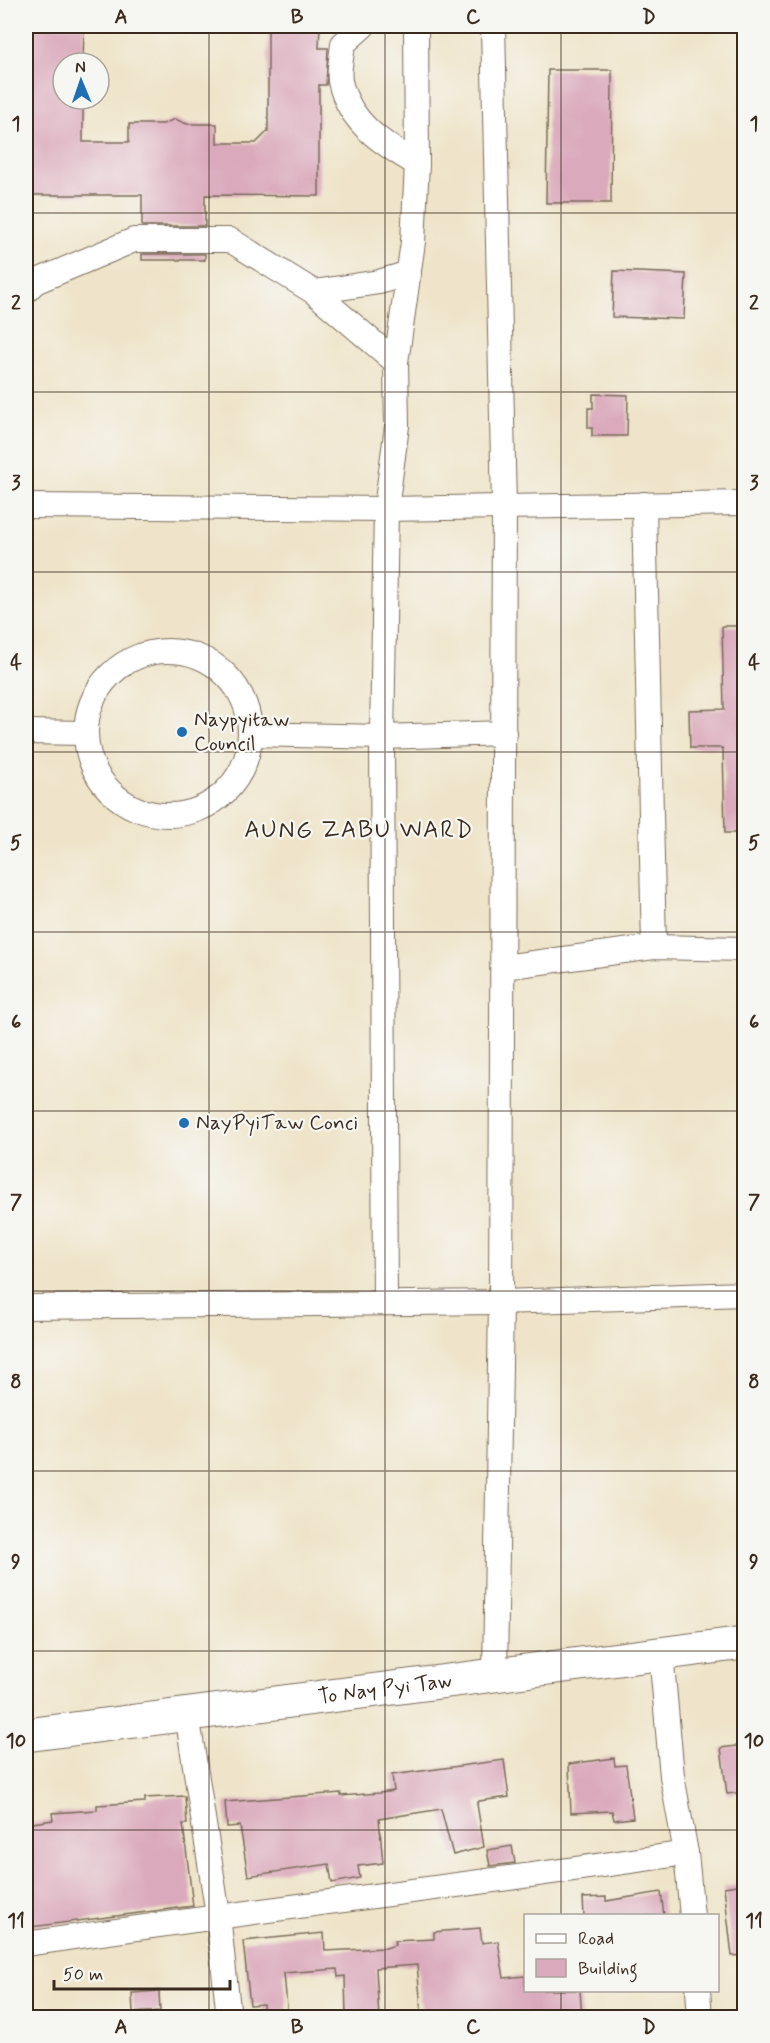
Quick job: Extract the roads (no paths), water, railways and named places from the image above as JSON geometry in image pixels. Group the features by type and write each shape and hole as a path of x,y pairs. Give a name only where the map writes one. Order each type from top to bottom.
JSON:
{"main road":[{"name":"To Nay Pyi Taw","path":"26,1735 495,1673 744,1643"}],"street":[{"path":"363,26 343,44 340,80 354,115 382,143 417,164"},
{"path":"385,1303 382,736 386,509 397,426 396,362 413,242 417,164 416,26"},
{"path":"493,26 504,505 501,1302 495,1673"},
{"path":"29,286 134,240 230,240 314,292 396,362"},
{"path":"314,292 379,282 409,273"},
{"path":"26,506 386,509 504,505 744,503"},
{"path":"644,504 654,947"},
{"path":"152,652 184,652 211,662 233,681 247,705 251,734 244,766 228,790 205,807 177,815 148,813 127,804 105,786 91,761 85,733 89,706 103,681 125,662 152,652"},
{"path":"26,732 85,733"},
{"path":"251,734 382,736 504,734"},
{"path":"503,967 654,947 744,949"},
{"path":"26,1307 501,1302 744,1294"},
{"path":"661,1653 672,1776 686,1853 692,1914"},
{"path":"187,1714 218,1915 229,2018"},
{"path":"26,1944 218,1915 481,1884 686,1853"},
{"path":"698,1992 700,2018"}],"place":[{"name":"Naypyitaw Council","path":"182,732"},
{"name":"NayPyiTaw Conci","path":"184,1123"}],"district":[{"name":"AUNG ZABU WARD","path":"359,830"}]}
